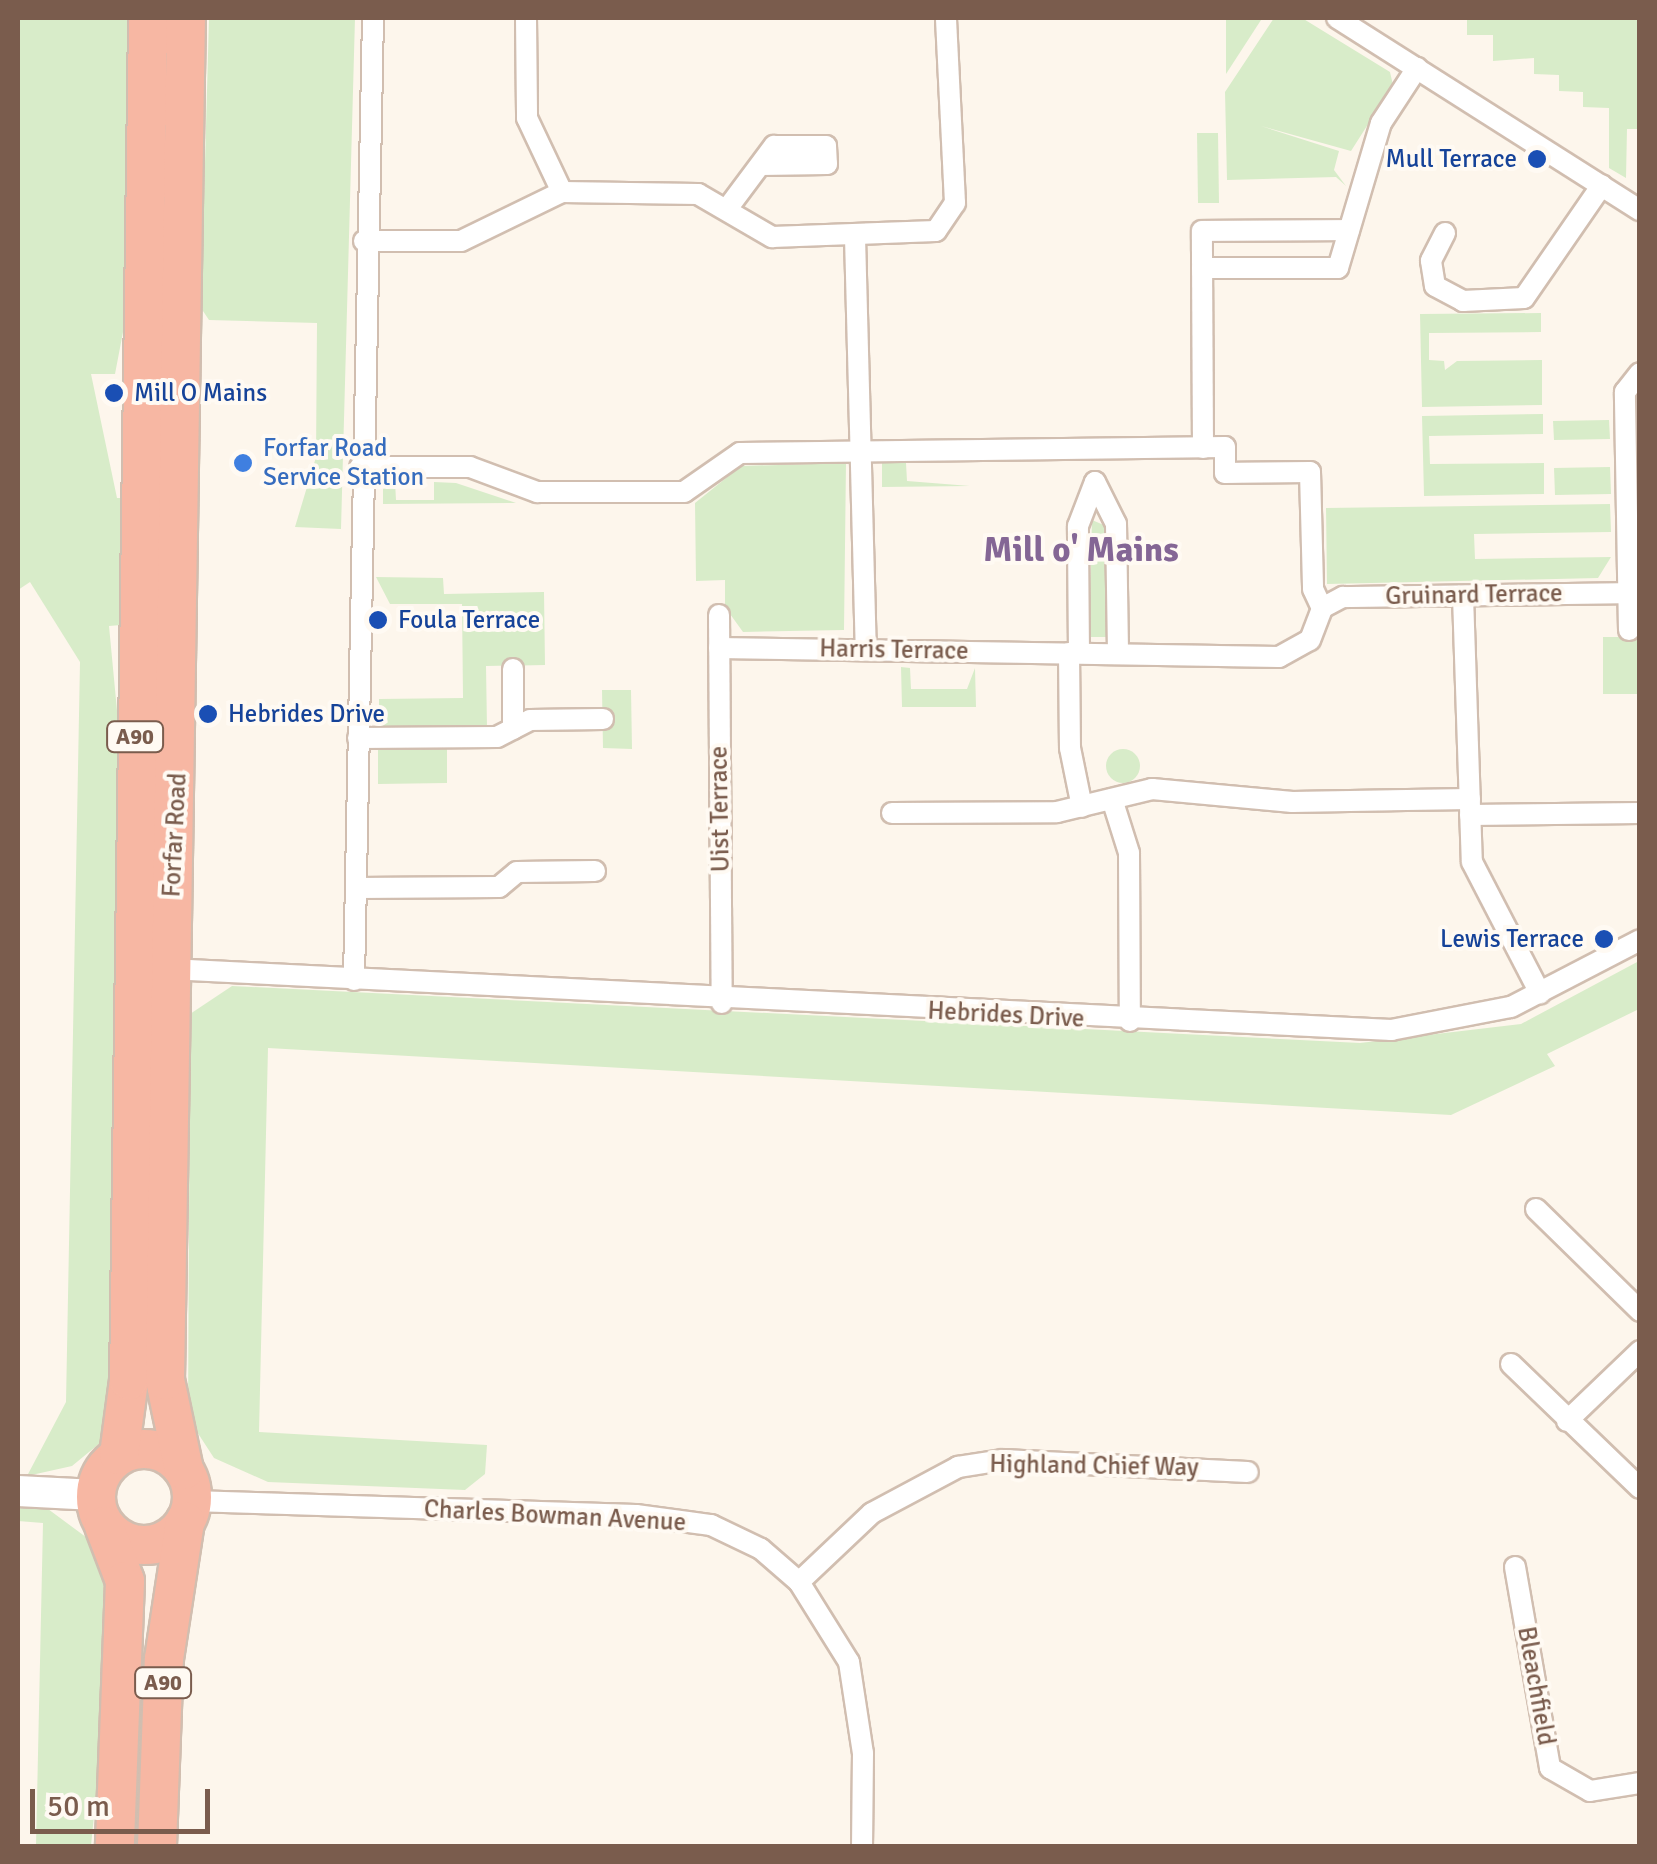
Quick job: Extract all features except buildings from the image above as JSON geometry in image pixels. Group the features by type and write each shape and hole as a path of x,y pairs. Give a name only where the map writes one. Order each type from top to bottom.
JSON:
{"highway":[{"name":"Forfar Road","path":"119,1455 129,1380 148,18"},
{"name":"Forfar Road","path":"157,1846 164,1659 187,1497 165,1380 186,18"},
{"path":"100,1510 139,1545 166,1540 187,1497 158,1451 119,1455"},
{"name":"A90","path":"115,1846 124,1582 100,1510 119,1455"}],"street":[{"path":"354,980 364,241 373,18"},
{"path":"526,18 527,118 562,192"},
{"path":"364,241 461,240 562,192 679,192 727,209 772,237 916,235 949,219 946,18"},
{"path":"1336,18 1640,210"},
{"path":"1202,268 1338,268 1381,123 1417,68"},
{"path":"727,209 761,165"},
{"path":"1445,233 1431,261 1436,286 1463,301 1524,298 1602,185"},
{"path":"1203,448 1202,231 1350,230"},
{"path":"856,236 866,650"},
{"path":"1629,630 1625,392 1640,373"},
{"path":"360,467 470,468 537,492 684,492 740,454 1224,447 1224,473 1310,472 1313,588 1322,608"},
{"path":"1082,806 1070,748 1078,526 1095,482 1095,448"},
{"path":"1095,482 1116,524 1118,654"},
{"name":"Gruinard Terrace","path":"1322,608 1343,598 1628,592"},
{"path":"1463,596 1472,862 1540,993"},
{"name":"Harris Terrace","path":"719,648 1279,656 1310,640 1322,608"},
{"name":"Uist Terrace","path":"719,615 722,1003"},
{"path":"513,668 513,728"},
{"path":"358,738 497,737 513,728 603,719"},
{"path":"892,814 1082,806 1190,789 1292,802 1640,813"},
{"path":"1112,799 1129,853 1130,1021"},
{"path":"358,888 499,887 517,872 595,870"},
{"name":"Hebrides Drive","path":"169,969 722,1003 1391,1030 1463,1023 1540,993 1640,940"},
{"path":"1536,1208 1640,1310"},
{"path":"1567,1421 1640,1351"},
{"path":"1510,1364 1640,1488"},
{"name":"Highland Chief Way","path":"799,1582 872,1513 958,1467 1003,1460 1248,1472"},
{"path":"18,1491 100,1510"},
{"name":"Charles Bowman Avenue","path":"187,1497 712,1525 799,1582 832,1628 859,1700 862,1846"},
{"name":"Bleachfield","path":"1515,1567 1550,1768 1590,1792 1640,1783"}],"green space":[{"path":"18,18 127,18 132,98 127,311 115,374 91,374 117,498 125,498 121,625 109,626 118,721 114,1395 100,1443 72,1466 27,1476 66,1402 80,662 30,582 18,590"},
{"path":"209,18 355,18 341,529 295,527 316,457 317,323 209,320 201,308"},
{"path":"1226,18 1261,20 1226,74"},
{"path":"1274,18 1302,18 1390,72 1393,85 1351,151 1261,126 1339,151 1334,170 1346,186 1336,177 1227,180 1225,92"},
{"path":"1443,18 1639,18 1639,129 1627,129 1626,178 1609,168 1609,108 1583,107 1583,92 1559,91 1559,75 1534,74 1534,58 1493,61 1493,35 1467,35 1467,19"},
{"path":"1197,133 1218,133 1219,203 1198,203"},
{"path":"1541,313 1541,332 1429,333 1429,360 1444,361 1445,370 1457,361 1542,360 1542,405 1422,407 1420,314"},
{"path":"1543,414 1543,434 1429,436 1430,464 1544,463 1544,494 1424,496 1422,416"},
{"path":"1609,420 1610,439 1554,440 1553,421"},
{"path":"846,463 844,630 743,632 725,607 725,580 696,581 695,503 741,466"},
{"path":"882,463 906,463 907,481 970,486 882,487"},
{"path":"1610,467 1611,494 1555,495 1554,468"},
{"path":"395,482 396,500 434,500 434,482 456,483 516,503 383,504 383,489"},
{"path":"1610,504 1611,532 1474,534 1475,559 1611,557 1598,578 1327,584 1326,508"},
{"path":"1092,520 1106,526 1108,637 1089,637"},
{"path":"376,577 443,578 444,594 544,592 545,665 486,666 487,728 379,727 379,699 463,698 462,604 390,604"},
{"path":"1603,637 1639,637 1639,694 1603,694"},
{"path":"901,667 910,668 911,689 967,689 975,668 976,707 902,707"},
{"path":"602,690 631,690 632,749 603,748"},
{"path":"378,749 447,749 447,783 378,784"},
{"path":"1123,749 1135,754 1140,766 1135,778 1123,783 1111,778 1106,766 1111,754"},
{"path":"1639,961 1639,1009 1547,1054 1555,1066 1451,1115 268,1048 259,1432 487,1445 485,1474 465,1490 268,1482 214,1458 188,1418 190,1014 232,986 1360,1043 1521,1024"},
{"path":"18,1507 48,1509 98,1546 113,1623 91,1846 36,1846 43,1523 18,1521"}],"place":[{"name":"Mull Terrace","path":"1537,159"},
{"name":"Mill O Mains","path":"114,393"},
{"name":"Forfar Road Service Station","path":"243,463"},
{"name":"Foula Terrace","path":"378,620"},
{"name":"Hebrides Drive","path":"208,714"},
{"name":"Lewis Terrace","path":"1604,939"}],"district":[{"name":"Mill o' Mains","path":"1081,550"}]}
